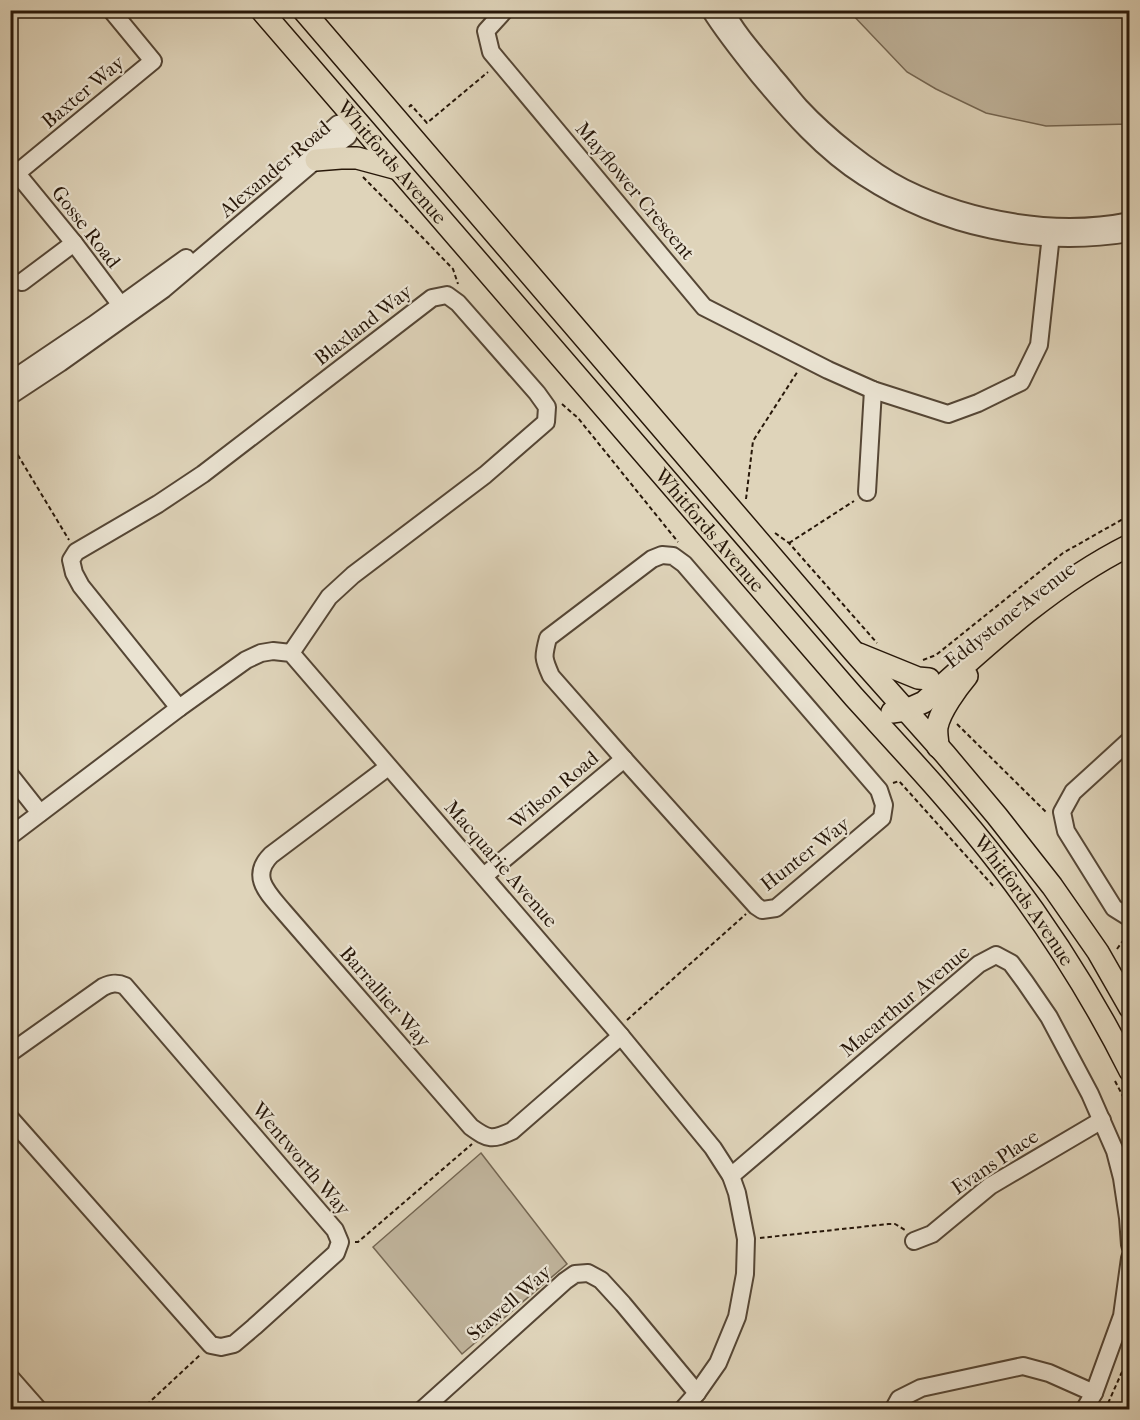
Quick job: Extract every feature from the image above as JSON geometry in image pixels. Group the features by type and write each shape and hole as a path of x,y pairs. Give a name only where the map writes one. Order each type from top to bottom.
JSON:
{"main road":[{"name":"Whitfords Avenue","path":"261,10 854,697 980,839 1013,882 1085,989 1122,1075"},
{"path":"297,10 355,90 359,102 359,111 355,119"},
{"name":"Whitfords Avenue","path":"303,10 997,816 1052,886 1098,952 1130,1008"},
{"path":"355,119 364,117 370,119 427,156"},
{"path":"316,160 357,158 398,169"},
{"name":"Eddystone Avenue","path":"896,742 904,710 925,670 1052,578 1083,558 1130,533"},
{"name":"Eddystone Avenue","path":"904,710 924,702 1036,605 1088,568 1130,545"},
{"path":"938,747 937,727 953,695 966,677 1034,613 1036,605"},
{"path":"854,652 918,678 925,670"},
{"path":"854,697 870,708 888,712 904,710"}],"street":[{"name":"Baxter Way","path":"14,169 153,61 111,10"},
{"name":"Mayflower Crescent","path":"506,10 486,31 491,52 704,307 873,390 948,414 978,403 1021,382 1039,345 1050,233"},
{"path":"710,10 725,34 774,95 823,145 863,177 902,200 955,221 1022,236 1130,220"},
{"path":"725,10 750,47 801,108 834,139 873,169 903,187 942,204 1050,233 1097,237 1130,233"},
{"name":"Alexander Road","path":"10,381 124,310 164,289 316,160 348,136 355,119"},
{"name":"Alexander Road","path":"10,396 124,310 206,242 338,124 355,119"},
{"name":"Gosse Road","path":"14,169 124,310"},
{"path":"22,282 74,243"},
{"name":"Blaxland Way","path":"76,552 158,504 203,474 432,298 447,295 458,303 537,393 547,407 546,422 485,475 353,575 329,597 291,653"},
{"path":"867,492 873,390"},
{"path":"76,552 71,560 74,573 81,586 180,708"},
{"name":"Hunter Way","path":"662,555 673,556 684,564 868,776 879,790 884,805 882,818 784,902 776,908 762,910 756,906 551,676 544,654 548,638 652,559 662,555"},
{"path":"10,836 246,660 261,652 291,653"},
{"name":"Macquarie Avenue","path":"291,653 618,1033 713,1149 730,1176 737,1193 746,1239 744,1274 737,1317 718,1363 682,1410"},
{"path":"1130,740 1073,792 1062,812 1066,831 1114,908 1130,918"},
{"name":"Wilson Road","path":"484,876 624,759"},
{"name":"Barrallier Way","path":"388,767 272,855 264,863 261,875 263,886 471,1127 482,1135"},
{"path":"10,775 40,813"},
{"name":"Macarthur Avenue","path":"730,1176 979,964 996,956 1011,963 1049,1017 1090,1094 1114,1151 1122,1178 1130,1245"},
{"name":"Wentworth Way","path":"10,1053 103,987 110,983 125,986 335,1230 340,1242 336,1253 234,1344 221,1347 211,1345"},
{"path":"482,1135 487,1138 498,1138 512,1131 618,1033"},
{"path":"10,1118 211,1345"},
{"name":"Evans Place","path":"914,1240 932,1234 990,1186 1102,1120"},
{"path":"1084,1410 1094,1393 1122,1316 1130,1258"},
{"name":"Stawell Way","path":"422,1410 565,1281 575,1274 588,1273 601,1280 623,1304 697,1393"},
{"path":"893,1410 899,1399 921,1388 1023,1366 1049,1373 1094,1393"},
{"path":"10,1377 39,1410"},
{"path":"10,1395 23,1410"}],"path":[{"path":"393,117 411,105 427,123 500,62"},
{"path":"746,499 753,441 806,359"},
{"path":"10,442 76,552"},
{"path":"867,492 789,543 878,643"},
{"path":"925,670 936,655 1063,553 1130,515"},
{"path":"954,718 955,723 1046,813 1064,819"},
{"path":"889,785 899,781 1000,893"},
{"path":"618,1033 756,906"},
{"path":"1122,1075 1130,1110"},
{"path":"340,1242 358,1242 482,1135"},
{"path":"746,1239 895,1224 914,1240"},
{"path":"141,1410 211,1345"},
{"path":"1105,1410 1130,1354"}],"shaded area":[{"path":"849,11 1129,11 1129,124 1046,126 986,113 907,72"},
{"path":"481,1153 567,1264 462,1354 373,1247"}]}
